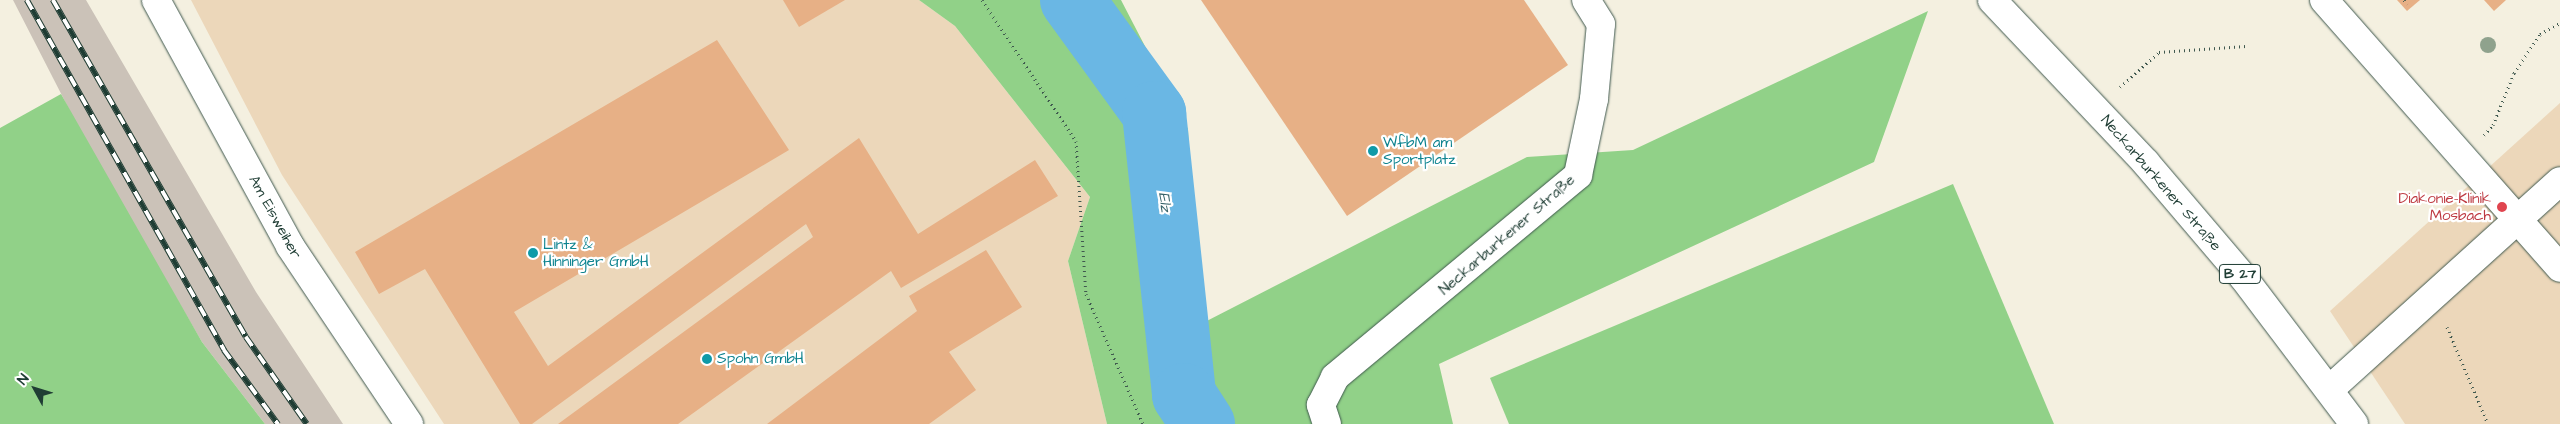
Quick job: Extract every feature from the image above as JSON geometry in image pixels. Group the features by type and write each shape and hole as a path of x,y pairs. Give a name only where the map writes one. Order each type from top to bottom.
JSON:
{"street":[{"name":"Am Eisweiher","path":"156,0 290,246 408,424"},
{"name":"Neckarburkener Straße","path":"1327,424 1321,405 1335,376 1578,175 1594,99 1601,24 1586,0"},
{"name":"Neckarburkener Straße","path":"1992,0 2096,110 2243,277 2330,388 2354,424"},
{"path":"2324,0 2462,159 2560,268"},
{"path":"2330,388 2560,182"}],"path":[{"path":"982,0 1076,140 1086,294 1143,424"},
{"path":"2404,0 2407,4"},
{"path":"2462,159 2494,125 2514,73 2540,34 2560,23"},
{"path":"2096,110 2159,52 2246,46"},
{"path":"2432,295 2472,378 2488,424"}],"shaded area":[{"path":"13,0 86,0 256,292 343,424 265,424 202,342 92,154"},
{"path":"191,0 919,0 955,26 1090,197 1068,261 1107,424 444,424 282,175"},
{"name":"Diakonie-Klinik Mosbach","path":"2560,103 2560,424 2405,424 2330,311"}],"green space":[{"path":"919,0 1121,0 1188,129 1195,327 1527,157 1633,150 1928,11 1874,162 1439,364 1453,424 1107,424 1068,261 1090,197 955,26"},
{"path":"61,94 202,342 265,424 0,424 0,128"},
{"path":"1953,184 2054,424 1509,424 1490,378"}],"building":[{"path":"783,0 845,0 799,27"},
{"name":"WfbM am Sportplatz","path":"1201,0 1524,0 1568,65 1347,216"},
{"path":"2397,0 2420,0 2407,11"},
{"path":"2484,0 2506,0 2494,11"},
{"name":"Lintz & Hinninger GmbH","path":"717,40 789,150 514,312 548,366 859,138 918,234 1035,160 1058,196 901,288 891,271 678,424 558,424 813,237 806,224 532,424 520,424 425,269 379,294 355,252"},
{"path":"986,250 1022,307 949,352 976,390 929,424 767,424 917,311 909,296"}],"waterway":[{"name":"Elz","path":"1072,0 1154,113 1184,395 1203,424"}],"railway":[{"path":"27,0 224,350 278,424"},
{"path":"53,0 246,337 307,424"}],"place":[{"name":"WfbM am Sportplatz","path":"1373,151"},
{"name":"Diakonie-Klinik Mosbach","path":"2502,207"},
{"name":"Lintz & Hinninger GmbH","path":"533,253"},
{"name":"Spohn GmbH","path":"707,359"}]}
